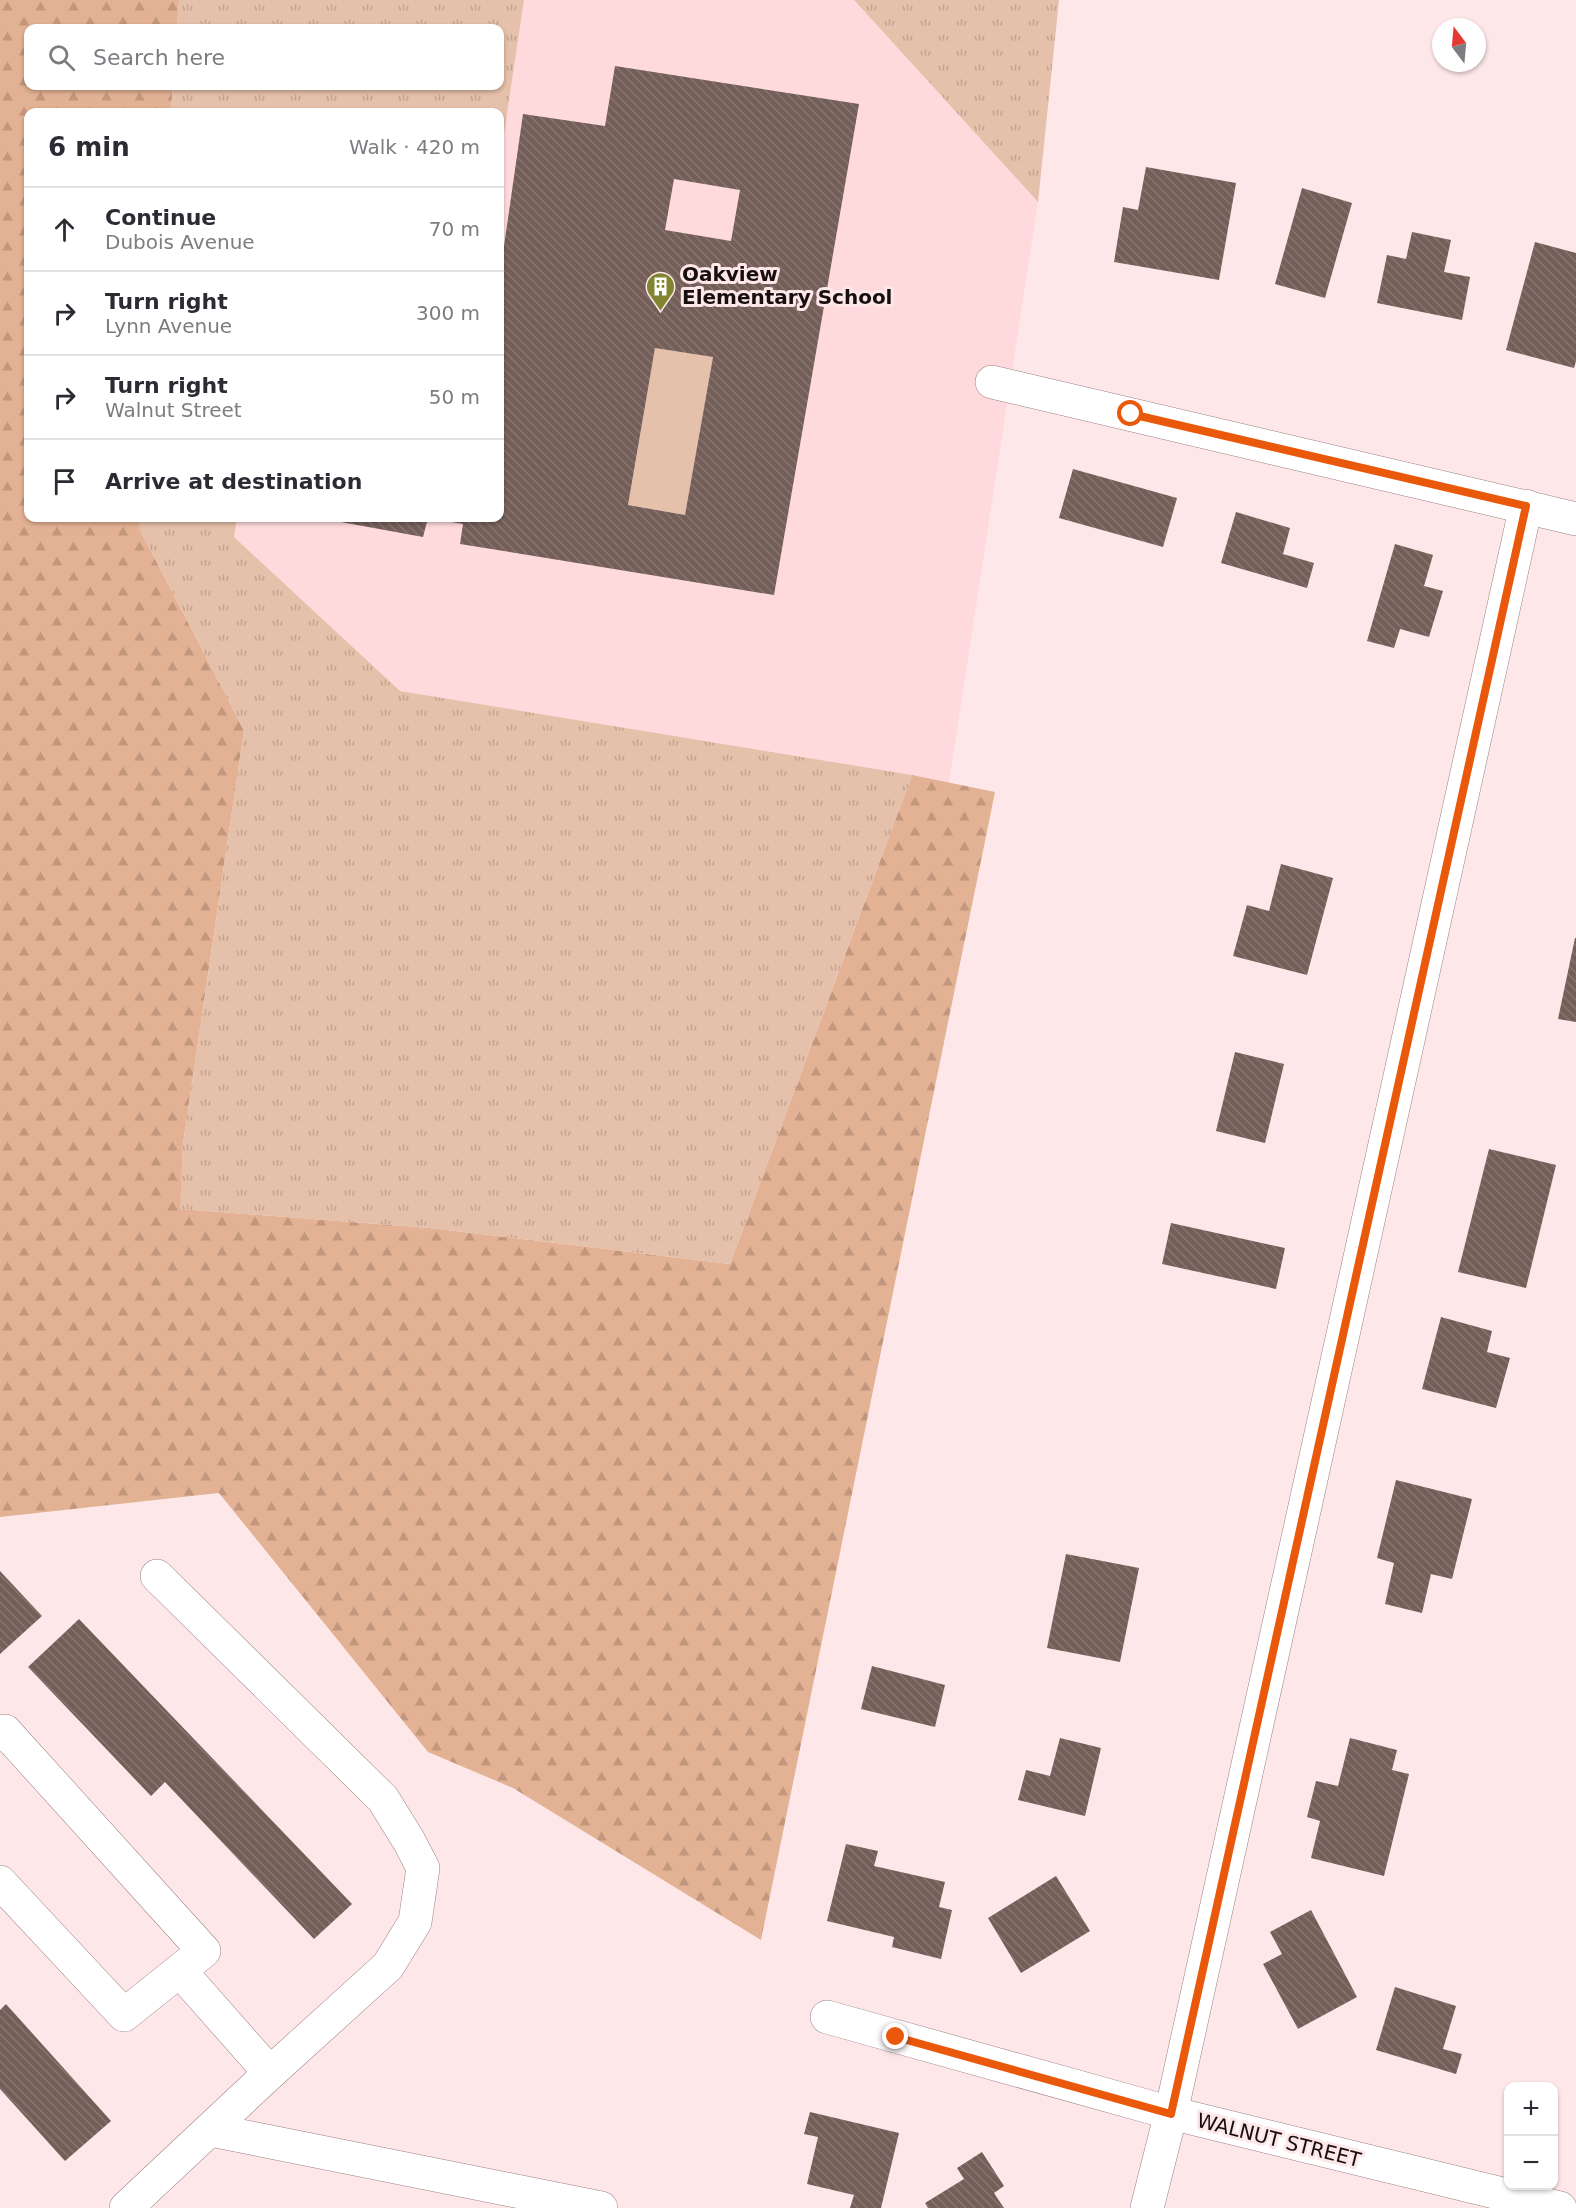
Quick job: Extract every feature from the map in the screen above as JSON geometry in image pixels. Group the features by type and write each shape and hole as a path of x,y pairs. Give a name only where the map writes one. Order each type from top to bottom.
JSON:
{"street":[{"path":"992,382 1576,519"},
{"path":"1147,2208 1171,2114 1526,506"},
{"path":"126,2208 388,1966 414,1922 423,1868 410,1841 383,1799 157,1576"},
{"path":"0,1735 5,1731 204,1951 124,2015 0,1882"},
{"path":"180,1971 270,2073"},
{"name":"WALNUT STREET","path":"827,2017 1171,2114 1560,2208"},
{"path":"211,2130 601,2208"}],"shaded area":[{"path":"524,0 854,0 1038,202 949,783 400,691 234,537 236,522 504,522 504,133"}],"green space":[{"path":"0,0 179,0 177,24 24,24 24,90 173,90 171,108 24,108 24,522 139,522 139,528 244,730 183,1144 181,1209 430,1228 730,1264 912,775 995,792 761,1940 513,1788 428,1752 219,1493 0,1517"},
{"path":"179,0 524,0 504,133 504,108 171,108 173,90 504,90 504,24 177,24"},
{"path":"854,0 1059,0 1038,202"},
{"path":"655,348 713,357 685,515 628,505"},
{"path":"139,522 236,522 234,537 400,691 912,775 730,1264 430,1228 180,1209 183,1144 244,730 139,528"}],"building":[{"name":"Oakview Elementary School","path":"615,66 859,104 774,595 460,544 463,524 451,522 504,522 504,246 523,114 605,126","holes":["674,179 740,190 731,241 665,230","655,348 713,357 685,515 628,505"]},
{"path":"1146,167 1236,183 1219,280 1114,262 1123,207 1138,210"},
{"path":"1302,188 1352,203 1325,298 1275,284"},
{"path":"1412,232 1451,240 1444,272 1470,277 1462,320 1377,303 1387,255 1406,259"},
{"path":"1535,242 1576,253 1576,361 1574,368 1506,350"},
{"path":"1073,469 1177,498 1163,547 1059,518"},
{"path":"1236,512 1290,528 1283,554 1314,563 1307,588 1221,563"},
{"path":"341,522 427,522 423,537"},
{"path":"1395,544 1433,555 1424,586 1443,591 1429,637 1400,629 1394,648 1367,641"},
{"path":"1281,864 1333,878 1307,975 1233,956 1247,905 1269,911"},
{"path":"1576,938 1576,1022 1558,1019"},
{"path":"1235,1052 1284,1064 1265,1143 1216,1131"},
{"path":"1489,1149 1556,1165 1526,1288 1458,1272"},
{"path":"1171,1223 1285,1248 1276,1289 1162,1264"},
{"path":"1441,1317 1492,1331 1487,1352 1510,1358 1496,1408 1422,1389"},
{"path":"1396,1480 1472,1499 1452,1579 1431,1574 1422,1613 1385,1604 1394,1563 1377,1558"},
{"path":"1066,1554 1139,1568 1120,1662 1047,1648"},
{"path":"0,1571 42,1616 0,1654"},
{"path":"79,1619 352,1904 314,1939 165,1782 151,1796 28,1667"},
{"path":"872,1666 945,1685 935,1727 861,1709"},
{"path":"1060,1738 1101,1748 1085,1816 1018,1800 1026,1770 1050,1776"},
{"path":"1350,1738 1397,1750 1392,1770 1409,1774 1384,1876 1311,1858 1320,1821 1307,1817 1316,1781 1338,1786"},
{"path":"846,1844 878,1851 874,1866 945,1882 939,1907 952,1910 941,1959 892,1947 894,1937 827,1921"},
{"path":"1056,1876 1090,1931 1021,1973 988,1918"},
{"path":"1311,1910 1357,1997 1298,2029 1263,1964 1282,1954 1270,1932"},
{"path":"1395,1987 1456,2006 1443,2049 1462,2054 1456,2074 1376,2050"},
{"path":"6,2004 111,2121 65,2161 0,2089 0,2010"},
{"path":"810,2112 899,2133 881,2208 850,2208 854,2195 807,2184 818,2137 804,2134"},
{"path":"982,2152 1004,2186 994,2193 1004,2208 928,2208 925,2203 964,2179 957,2168"}],"place":[{"name":"Oakview Elementary School","path":"661,312"}],"route":[{"path":"896,2037 1171,2114 1526,506 1131,414"}]}
